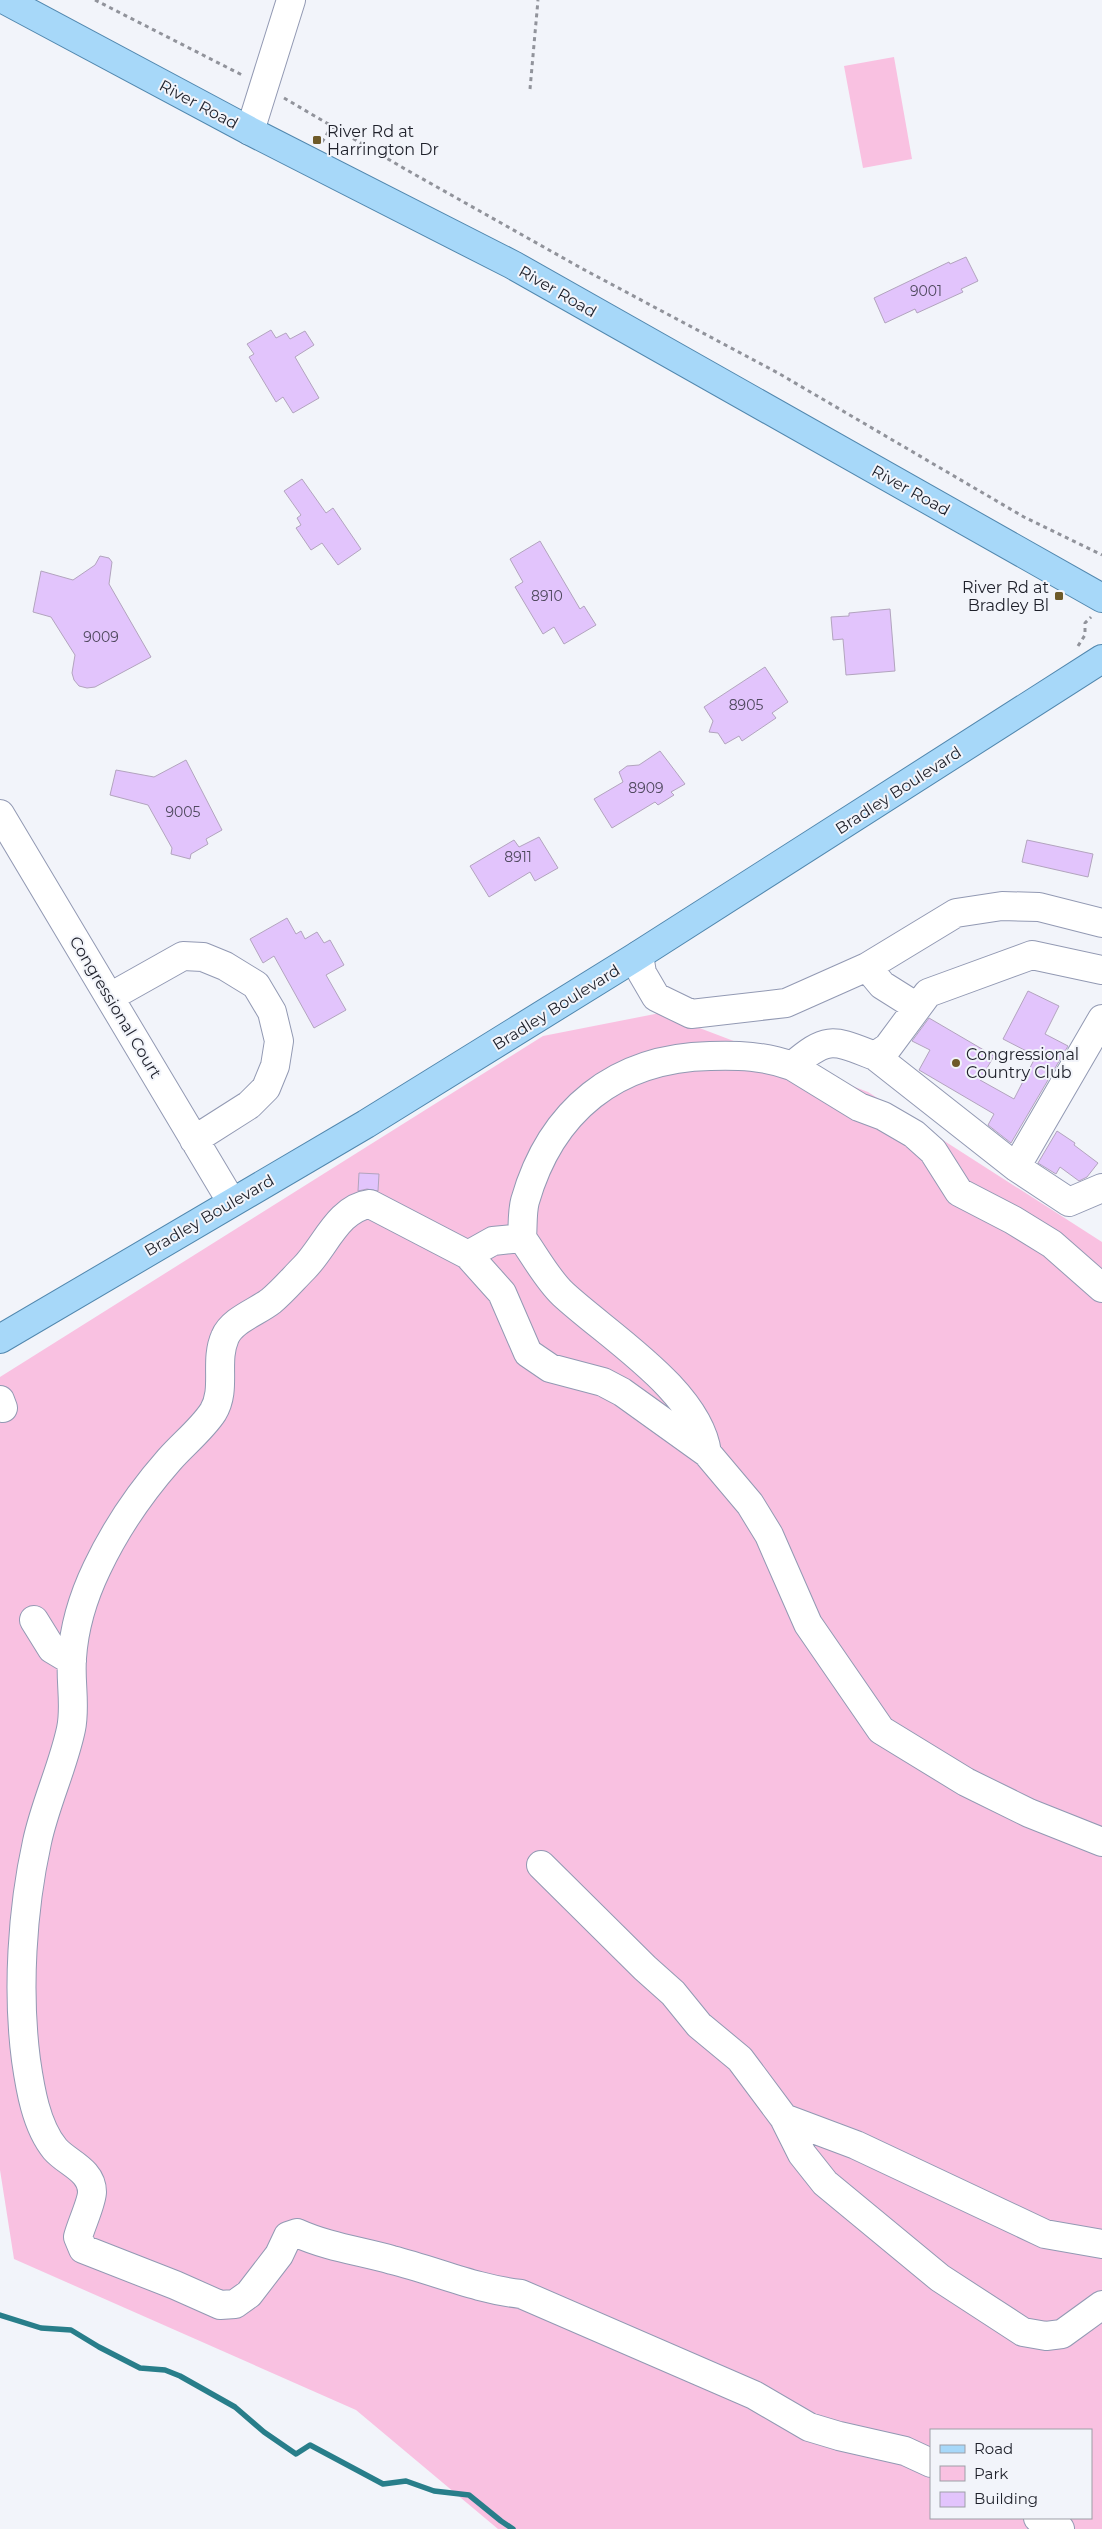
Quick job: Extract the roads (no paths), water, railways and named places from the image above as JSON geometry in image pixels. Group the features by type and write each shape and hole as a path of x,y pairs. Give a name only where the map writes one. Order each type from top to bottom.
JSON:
{"main road":[{"name":"River Road","path":"5,0 250,131 513,265 1099,605"},
{"name":"Bradley Boulevard","path":"0,1338 366,1124 639,955 1102,659"}],"street":[{"path":"250,131 291,0"},
{"name":"Congressional Court","path":"0,814 231,1202"},
{"path":"639,955 642,973 656,997 690,1014 786,1003 867,966 956,913 1002,906 1039,907 1102,923"},
{"path":"875,1056 888,1047 928,993 1032,955 1102,970"},
{"path":"110,998 139,979 183,956 203,957 225,966 256,985 272,1012 280,1041 275,1066 266,1088 250,1105 194,1140"},
{"path":"867,966 882,985 917,1007"},
{"path":"1016,1167 1102,1019"},
{"path":"792,1066 811,1050 824,1043 841,1043 875,1056 1016,1167 1070,1202 1102,1188"},
{"path":"707,1452 705,1440 690,1408 665,1381 561,1292 522,1238 525,1202 537,1168 574,1110 606,1084 645,1065 687,1056 744,1055 770,1058 792,1066 860,1107 883,1116 914,1134 933,1151 959,1192 1013,1220 1052,1244 1102,1288"},
{"path":"930,2463 905,2452 809,2427 754,2395 521,2294 498,2292 393,2260 333,2247 297,2233 288,2236 279,2255 249,2294 235,2304 220,2305 176,2285 83,2249 78,2237 92,2194 90,2179 56,2150 44,2131 32,2092 26,2058 23,2001 24,1931 37,1842 72,1727 74,1686 72,1661 75,1630 96,1569 130,1508 167,1462 213,1412 221,1392 220,1361 225,1337 232,1327 272,1300 312,1260 341,1220 357,1206 370,1204 468,1255 502,1293 528,1354 550,1368 604,1382 622,1392 707,1452 750,1504 769,1536 808,1624 881,1730 966,1782 1029,1814 1102,1842"},
{"path":"468,1255 493,1241 522,1238"},
{"path":"34,1620 52,1649 72,1661"},
{"path":"541,1865 672,1993 699,2025 740,2059 784,2118 802,2154 825,2183 940,2278 1023,2332 1046,2336 1062,2334 1102,2305"},
{"path":"784,2118 856,2145 1045,2234 1102,2244"},
{"path":"1040,2519 1060,2529"}],"waterway":[{"path":"0,2315 41,2328 71,2330 140,2368 165,2370 180,2376 235,2407 264,2432 296,2454 310,2445 383,2484 406,2481 434,2491 469,2495 513,2529"}],"place":[{"name":"River Rd at Harrington Dr","path":"317,140"},
{"name":"River Rd at Bradley Bl","path":"1059,596"},
{"name":"Congressional Country Club","path":"956,1063"}]}
